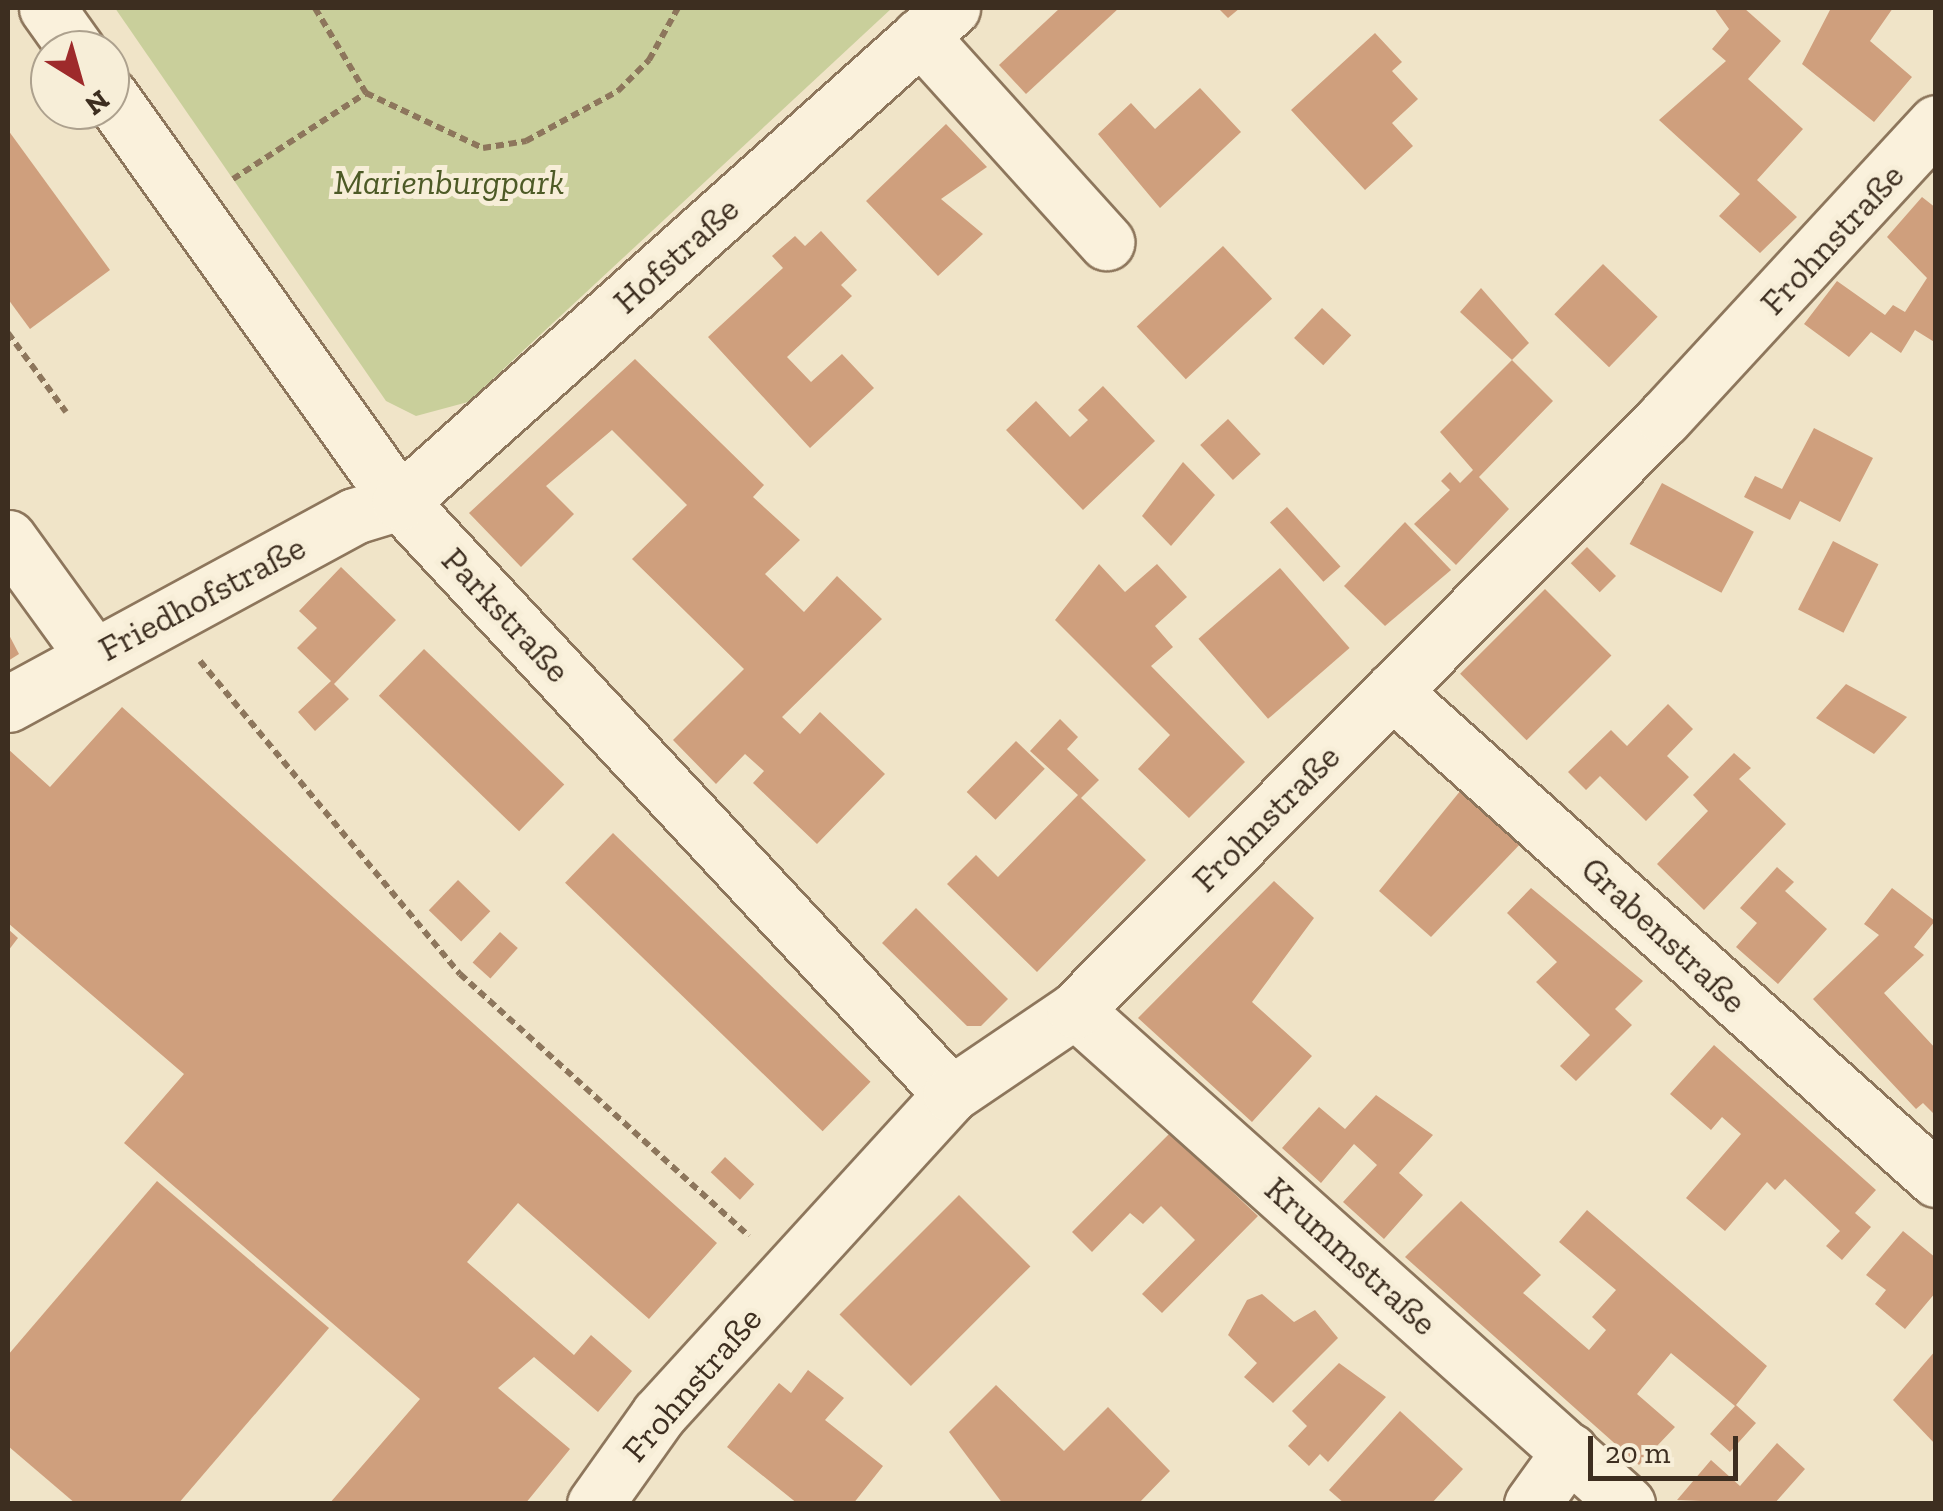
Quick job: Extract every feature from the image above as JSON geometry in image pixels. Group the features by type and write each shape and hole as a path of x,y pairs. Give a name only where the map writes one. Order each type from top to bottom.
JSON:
{"street":[{"path":"47,8 63,30"},
{"path":"936,22 1106,242"},
{"name":"Hofstraße","path":"400,502 936,22"},
{"name":"Parkstraße","path":"130,124 400,502 951,1094"},
{"name":"Frohnstraße","path":"595,1504 659,1414 951,1094 1075,1010 1866,207 1936,124"},
{"name":"Friedhofstraße","path":"8,704 354,516 400,502"},
{"path":"8,538 94,657"},
{"name":"Grabenstraße","path":"1392,692 1936,1179"},
{"name":"Krummstraße","path":"1075,1010 1627,1504"},
{"path":"1532,1504 1570,1451"}],"path":[{"path":"315,8 366,92 482,148 526,141 618,91 649,60 678,8"},
{"path":"189,208 366,92"},
{"path":"8,333 66,412"},
{"path":"164,618 460,974 788,1272"}],"green space":[{"name":"Marienburgpark","path":"115,8 892,8 468,402 416,416 386,401"}],"building":[{"path":"1060,8 1119,8 1026,94 999,65"},
{"path":"1218,8 1240,8 1228,18"},
{"path":"1714,8 1744,8 1781,41 1748,79 1803,129 1757,180 1797,217 1760,253 1719,216 1740,194 1659,120 1726,61 1712,49 1729,29"},
{"path":"1831,8 1893,8 1870,41 1912,77 1874,122 1802,64"},
{"path":"1375,33 1402,62 1392,71 1418,99 1392,123 1413,146 1365,190 1291,110"},
{"path":"1200,88 1241,132 1160,208 1098,134 1131,103 1155,129"},
{"path":"946,124 987,167 941,199 983,234 938,276 866,201"},
{"path":"8,130 110,270 30,329 8,299"},
{"path":"1922,197 1936,208 1936,343 1915,330 1901,353 1871,332 1849,357 1804,324 1837,281 1885,315 1893,305 1905,312 1927,278 1887,237"},
{"path":"821,231 857,270 841,285 852,296 787,357 811,382 842,354 874,388 810,448 708,337 783,268 772,256 795,236 805,246"},
{"path":"1223,246 1272,299 1186,379 1137,326"},
{"path":"1603,264 1658,317 1609,367 1554,314"},
{"path":"1481,288 1529,343 1512,360 1460,312"},
{"path":"1322,308 1351,335 1323,365 1294,338"},
{"path":"635,359 764,485 753,497 800,540 765,574 804,612 837,576 882,619 782,717 800,734 820,712 885,774 817,844 753,783 764,771 745,754 716,784 673,740 744,669 632,559 687,505 612,430 546,486 574,514 521,567 469,513"},
{"path":"1512,360 1553,401 1479,477 1509,509 1456,565 1414,524 1450,490 1441,481 1450,472 1460,483 1473,470 1440,432"},
{"path":"1103,386 1155,441 1083,510 1006,430 1036,401 1070,437 1088,420 1078,410"},
{"path":"1228,419 1261,454 1233,480 1200,445"},
{"path":"1814,428 1873,458 1840,522 1800,501 1790,520 1744,497 1755,476 1782,489"},
{"path":"1183,462 1215,495 1171,546 1142,516"},
{"path":"1662,483 1754,532 1721,593 1630,544"},
{"path":"1287,507 1341,566 1323,582 1270,522"},
{"path":"1405,522 1451,570 1385,626 1344,586"},
{"path":"1833,541 1878,564 1843,633 1798,610"},
{"path":"1587,547 1616,576 1600,592 1571,563"},
{"path":"1099,564 1125,592 1157,564 1187,597 1155,626 1173,647 1151,666 1245,762 1189,818 1138,769 1170,735 1055,620"},
{"path":"341,567 396,620 334,684 349,699 315,731 298,712 331,681 297,648 317,628 299,611"},
{"path":"1280,568 1350,648 1268,719 1198,639"},
{"path":"1545,589 1611,655 1527,740 1460,674"},
{"path":"8,633 19,654 8,661"},
{"path":"424,649 564,784 519,831 379,696"},
{"path":"1846,684 1907,717 1874,754 1816,718"},
{"path":"1668,704 1693,729 1667,756 1689,777 1646,821 1600,776 1586,790 1568,772 1611,730 1627,746"},
{"path":"122,707 717,1243 649,1319 518,1203 467,1262 574,1355 591,1335 632,1371 598,1412 534,1357 498,1388 570,1449 525,1504 329,1504 420,1399 124,1143 184,1074 8,923 8,749 50,787"},
{"path":"1060,719 1078,737 1067,749 1099,780 1081,798 1146,860 1037,972 947,884 976,855 998,877 1078,795 1030,751"},
{"path":"1016,741 1045,769 995,820 967,792"},
{"path":"1734,753 1751,768 1739,779 1786,824 1704,910 1657,864 1708,811 1693,795"},
{"path":"1461,790 1525,839 1431,937 1379,891"},
{"path":"613,833 871,1082 823,1131 565,883"},
{"path":"1777,867 1794,882 1785,891 1827,929 1778,984 1736,947 1757,923 1740,908"},
{"path":"458,880 490,911 461,941 429,910"},
{"path":"1274,881 1314,918 1252,1002 1312,1056 1252,1122 1138,1018"},
{"path":"1531,888 1643,981 1615,1009 1632,1025 1576,1081 1560,1066 1590,1035 1536,982 1557,962 1507,913"},
{"path":"1892,888 1935,921 1914,947 1924,955 1884,993 1936,1049 1936,1116 1923,1103 1916,1109 1813,999 1879,935 1864,924"},
{"path":"916,908 1008,999 981,1026 967,1026 882,943"},
{"path":"8,929 18,938 8,951"},
{"path":"500,932 518,948 490,979 473,962"},
{"path":"1714,1045 1876,1190 1855,1213 1871,1227 1842,1260 1826,1246 1840,1231 1785,1179 1775,1190 1767,1182 1725,1231 1686,1198 1741,1134 1722,1117 1711,1130 1670,1094"},
{"path":"1376,1095 1433,1135 1399,1173 1423,1195 1384,1239 1343,1202 1377,1165 1354,1144 1321,1183 1282,1148 1319,1107 1345,1129"},
{"path":"1170,1133 1258,1216 1162,1313 1142,1294 1195,1240 1161,1206 1143,1224 1130,1213 1092,1252 1072,1232"},
{"path":"725,1157 754,1184 740,1200 711,1172"},
{"path":"157,1181 329,1328 178,1504 76,1504 8,1446 8,1355"},
{"path":"959,1195 1030,1266 911,1386 839,1315"},
{"path":"1461,1201 1541,1275 1523,1293 1589,1350 1606,1330 1592,1317 1616,1290 1559,1242 1587,1210 1767,1366 1736,1405 1756,1423 1730,1452 1710,1434 1735,1406 1671,1353 1637,1394 1675,1427 1639,1465 1405,1257"},
{"path":"1903,1231 1936,1258 1936,1292 1905,1329 1875,1304 1886,1290 1866,1275"},
{"path":"1262,1294 1294,1322 1315,1310 1338,1338 1273,1403 1244,1377 1257,1363 1228,1335 1247,1300"},
{"path":"1936,1350 1936,1445 1893,1400"},
{"path":"1339,1363 1386,1397 1328,1462 1320,1454 1309,1466 1288,1446 1307,1426 1292,1411"},
{"path":"808,1370 844,1398 825,1420 883,1466 853,1504 798,1504 727,1447 779,1383 791,1393"},
{"path":"996,1385 1064,1451 1108,1407 1170,1471 1138,1504 1003,1504 949,1432"},
{"path":"1400,1411 1463,1469 1431,1504 1345,1504 1329,1490"},
{"path":"1777,1443 1805,1469 1774,1504 1677,1500 1711,1460 1740,1486"}]}
